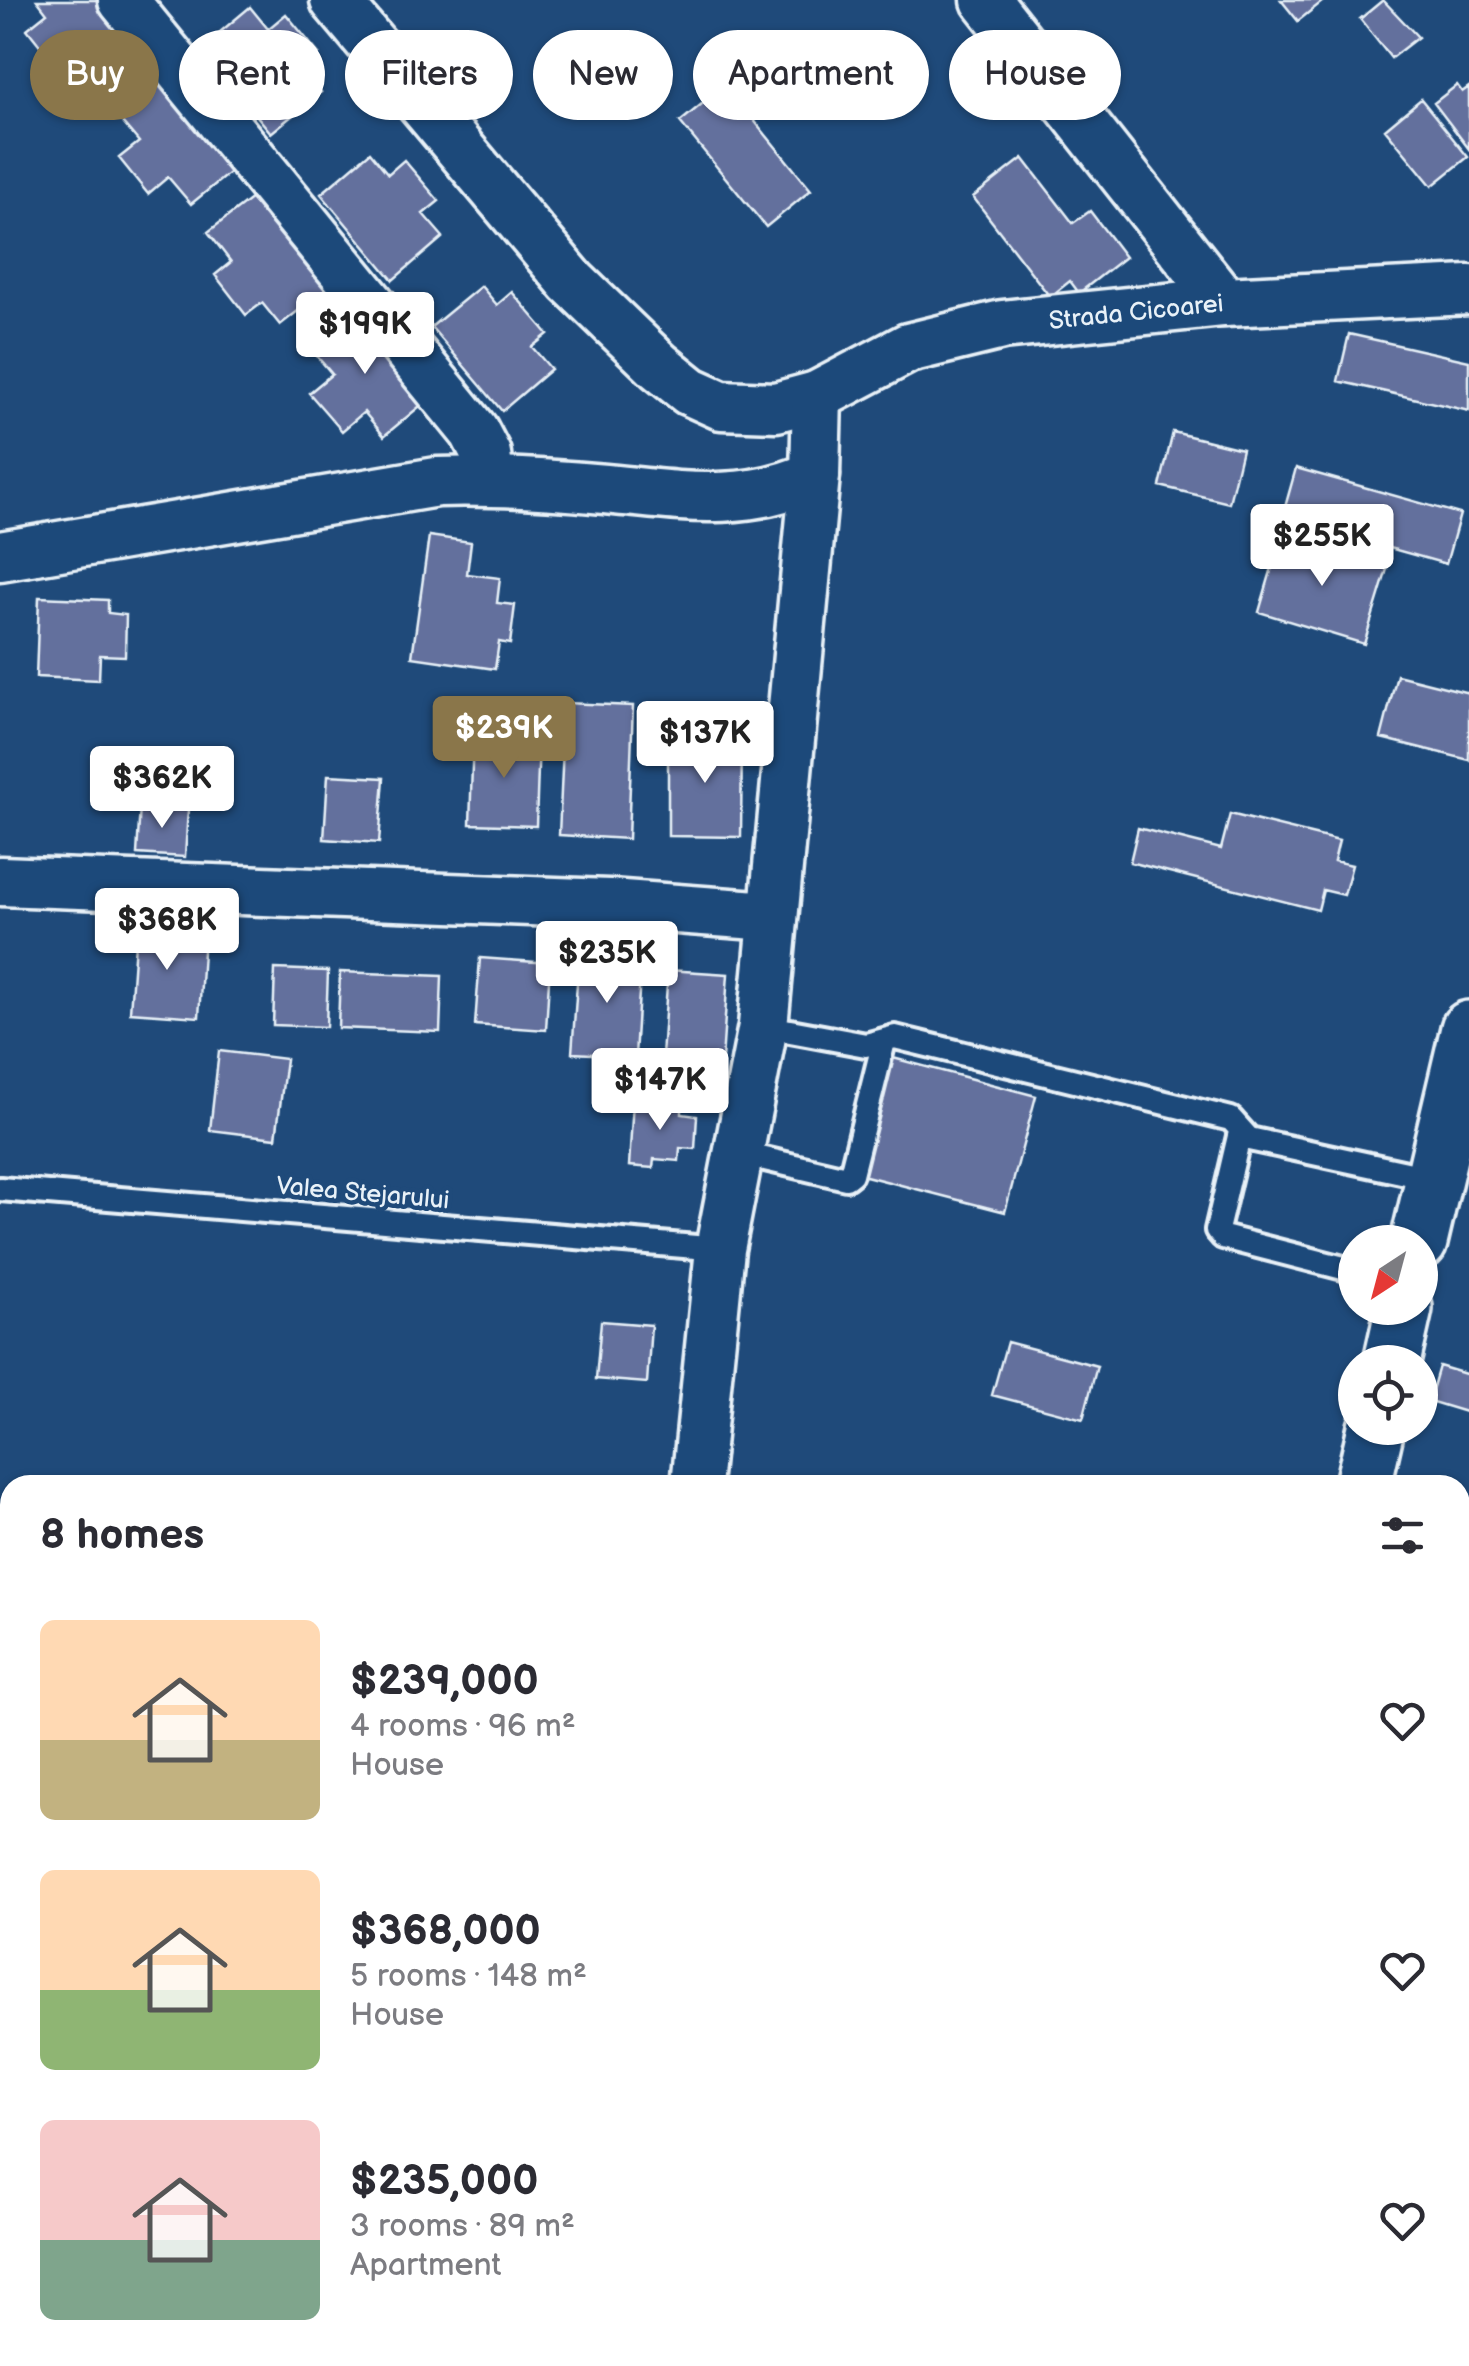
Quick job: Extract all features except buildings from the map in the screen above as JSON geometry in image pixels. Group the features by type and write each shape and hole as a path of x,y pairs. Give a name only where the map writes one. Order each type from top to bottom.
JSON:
{"street":[{"path":"122,0 474,430 486,454 489,480"},
{"name":"Strada Cicoarei","path":"334,0 584,294 690,391 722,405 776,407 817,396 878,361 952,335 1050,318 1224,302 1469,290"},
{"path":"986,0 1224,302"},
{"path":"697,1475 720,1249 763,1026 815,474 817,396"},
{"path":"0,556 354,494 489,480 740,499 785,489 815,474"},
{"path":"0,881 609,904 771,916"},
{"path":"1424,1225 1469,1029"},
{"path":"1365,1475 1372,1445"}],"lane":[{"path":"763,1026 866,1045 895,1038 1231,1119 1249,1139 1434,1179"},
{"path":"740,1153 846,1178 852,1174 884,1041"},
{"path":"1240,1132 1217,1230 1222,1237 1338,1267"},
{"name":"Valea Stejarului","path":"0,1189 720,1249"}]}
